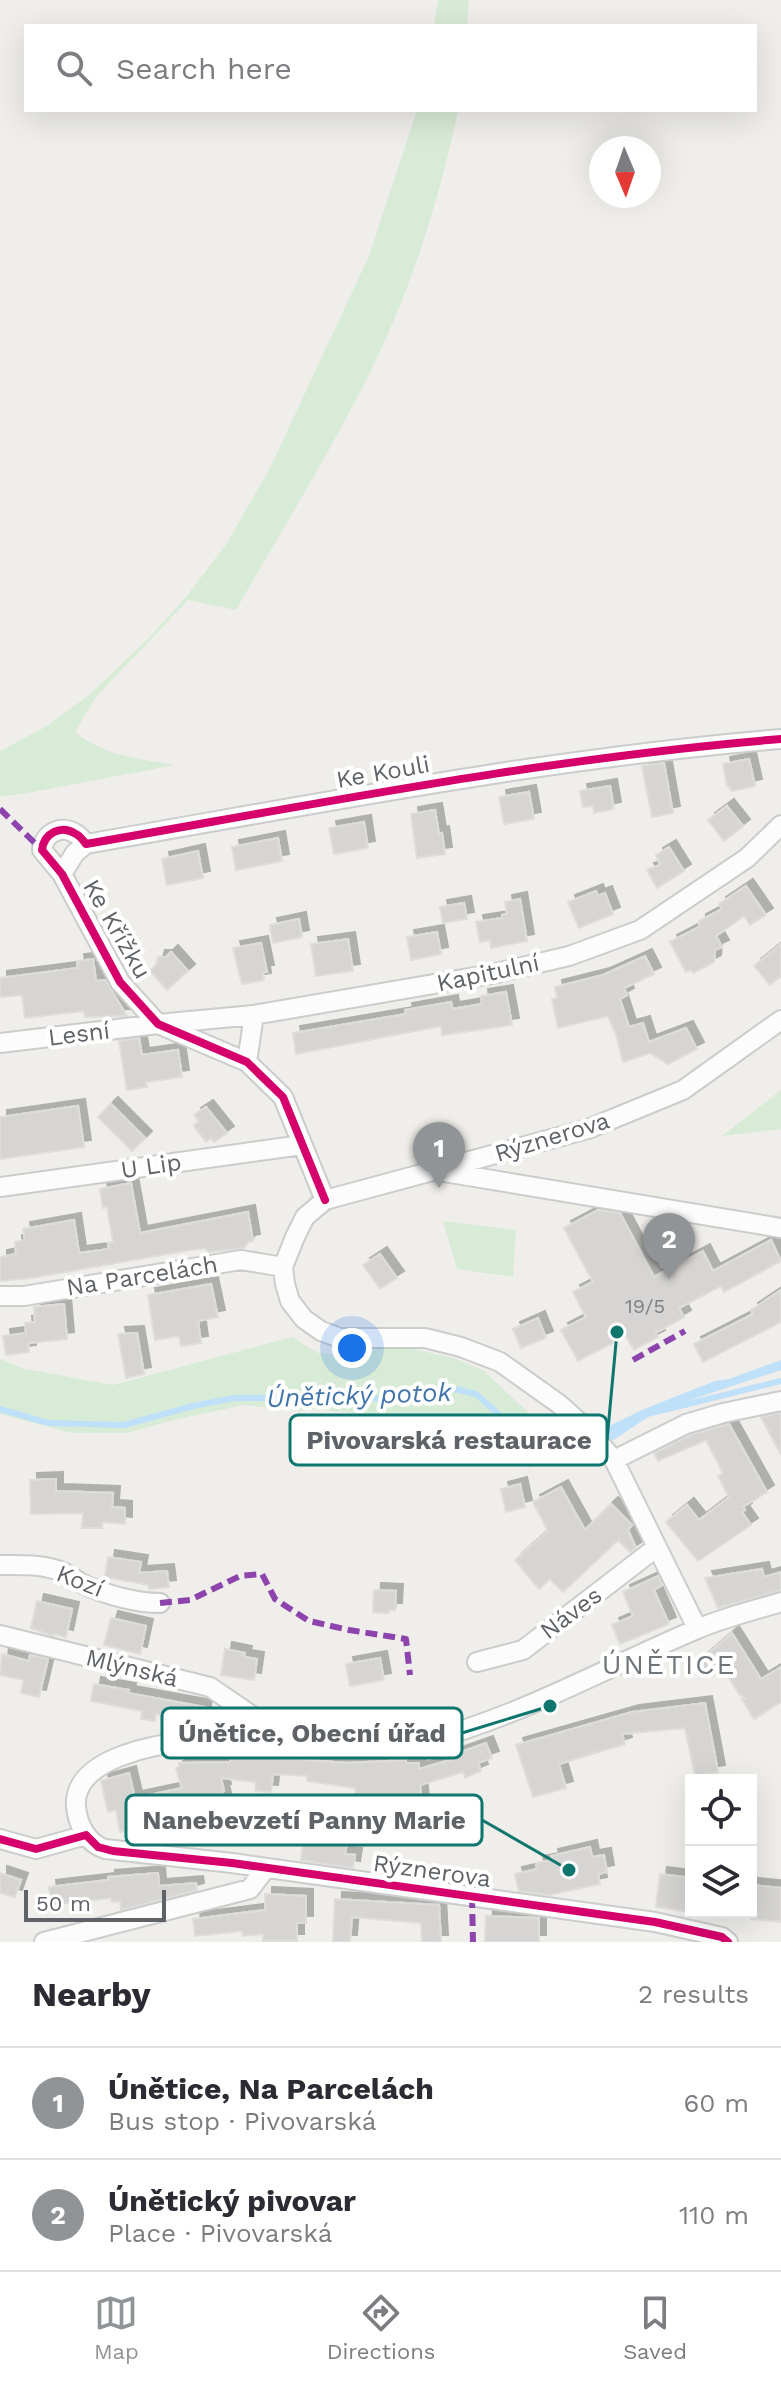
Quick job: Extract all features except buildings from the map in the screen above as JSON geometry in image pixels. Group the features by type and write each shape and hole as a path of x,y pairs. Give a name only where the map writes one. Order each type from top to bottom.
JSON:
{"street":[{"name":"Ke Kouli","path":"62,874 42,850 48,835 57,830 75,832 86,844 554,763 680,747 781,739"},
{"name":"Kapitulní","path":"158,1024 254,1015 492,974 569,956 640,930 747,858 781,825"},
{"path":"62,874 75,853 86,844"},
{"name":"Ke Křížku","path":"62,874 120,982 158,1024 247,1062 283,1097 325,1200"},
{"path":"247,1062 254,1015"},
{"name":"Rýznerova","path":"325,1200 588,1129 683,1090 781,1020"},
{"name":"Lesní","path":"0,1043 158,1024"},
{"name":"U Lip","path":"0,1187 302,1145"},
{"path":"437,1171 781,1228"},
{"path":"325,1200 305,1217 283,1267 290,1301 304,1319 321,1331 340,1338 425,1338 461,1347 500,1362 559,1404 589,1431 614,1460 697,1628"},
{"name":"Na Parcelách","path":"0,1296 24,1296 241,1260 283,1267"},
{"path":"614,1460 686,1424 781,1401"},
{"name":"Náves","path":"477,1662 523,1650 657,1547"},
{"name":"Kozí","path":"0,1565 60,1570 85,1585 109,1594 160,1603"},
{"path":"0,1839 36,1849 86,1835 76,1808 80,1784 94,1768 117,1758 156,1747 195,1741 365,1748 423,1742 495,1721 697,1628 781,1602"},
{"name":"Mlýnská","path":"0,1635 210,1687 257,1719"},
{"name":"Rýznerova","path":"86,1835 105,1849 655,1922 722,1937 728,1942"},
{"path":"44,1942 250,1889 266,1868"}],"green space":[{"path":"438,0 469,0 467,24 434,24"},
{"path":"416,112 458,112 441,183 419,255 377,359 236,610 188,600 95,698 75,732 110,751 175,765 0,797 0,751 47,726 88,696 149,638 186,597 227,543 270,468 369,256"},
{"path":"781,1090 781,1129 722,1136"},
{"path":"443,1221 516,1230 513,1277 457,1269"},
{"path":"292,1337 318,1353 346,1355 397,1345 457,1359 484,1371 564,1446 530,1468 474,1425 244,1405 127,1433 72,1433 0,1414 0,1359 25,1369 113,1385"}],"water":[{"path":"781,1360 781,1370 648,1417 591,1455 581,1445 603,1429 644,1409 715,1381"}],"waterway":[{"name":"Únětický potok","path":"664,1410 781,1381"},
{"name":"Únětický potok","path":"0,1409 48,1423 124,1425 234,1398 312,1402 344,1391 382,1400 455,1389 476,1394 504,1419 526,1447 572,1455 590,1445"}],"marked path":[{"path":"0,809 42,850"},
{"path":"633,1360 685,1331"},
{"path":"160,1603 190,1600 240,1576 262,1574 275,1599 309,1621 406,1639 410,1675"},
{"path":"472,1896 473,1942"}],"cycle path":[{"path":"325,1200 283,1097 247,1062 158,1024 120,982 62,874 42,850 46,839 54,832 65,830 79,836 86,844 519,770 781,739"},
{"path":"0,1839 36,1849 86,1835 98,1847 113,1851 232,1863 655,1922 722,1937 728,1942"}],"place":[{"name":"Únětice, Na Parcelách","path":"439,1188"},
{"name":"Únětický pivovar","path":"669,1279"},
{"name":"Pivovarská restaurace","path":"617,1332"},
{"name":"Únětice, Obecní úřad","path":"550,1706"},
{"name":"Nanebevzetí Panny Marie","path":"569,1870"}],"district":[{"name":"ÚNĚTICE","path":"669,1664"}]}
